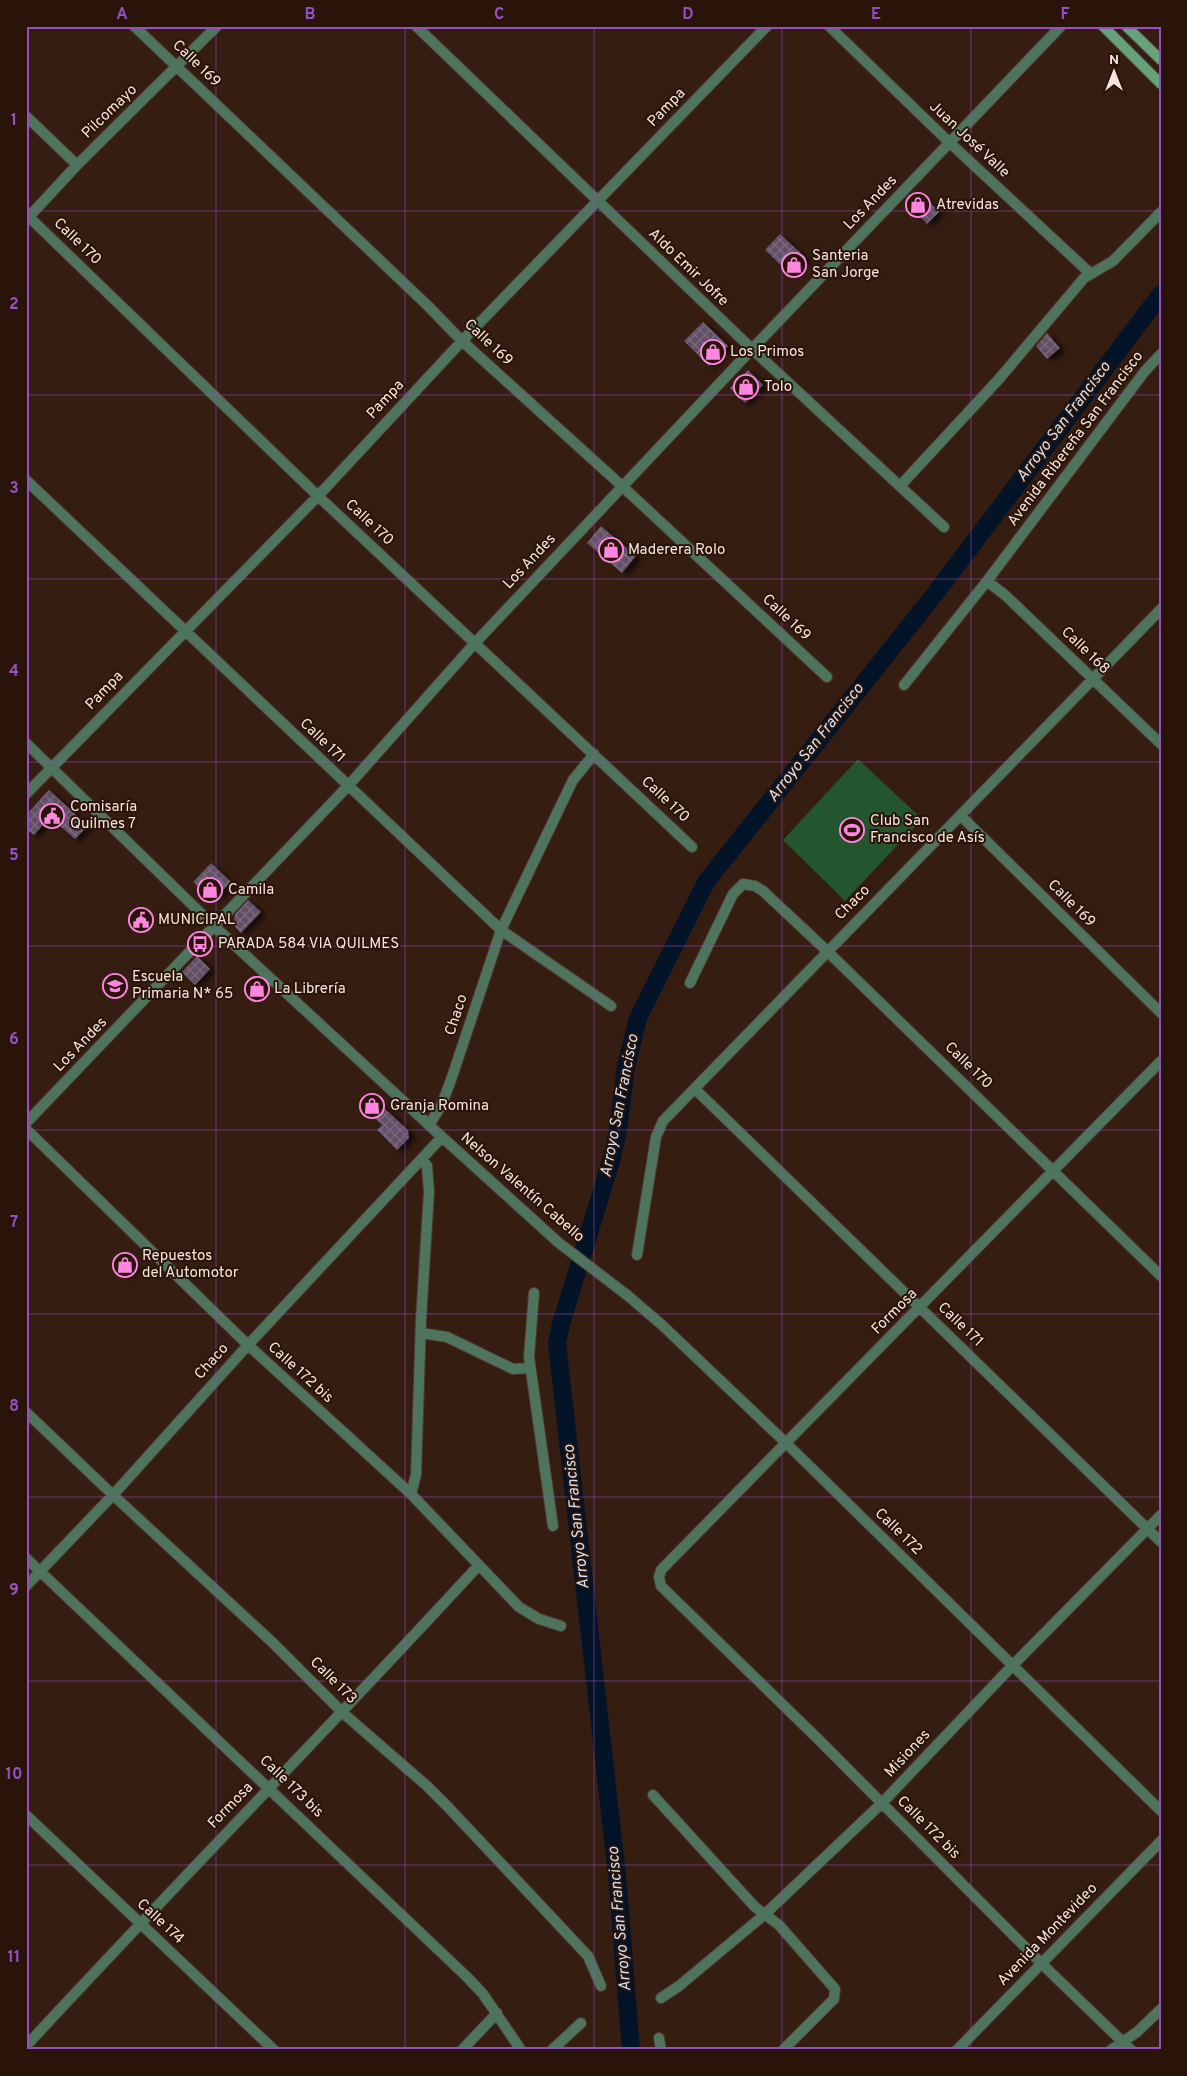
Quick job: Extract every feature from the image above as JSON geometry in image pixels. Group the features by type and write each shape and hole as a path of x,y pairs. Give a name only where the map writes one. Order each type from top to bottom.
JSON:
{"main road":[{"path":"1103,26 1161,84"},
{"path":"1126,26 1161,60"}],"street":[{"name":"Calle 169","path":"134,26 428,306 462,341 622,486 827,677"},
{"name":"Pilcomayo","path":"28,219 77,165 217,26"},
{"name":"Aldo Emir Jofre","path":"416,26 597,202 944,527"},
{"name":"Pampa","path":"26,794 318,496 462,341 767,26"},
{"name":"Juan José Valle","path":"829,26 950,143 1091,274"},
{"name":"Los Andes","path":"26,1123 348,786 475,643 622,486 1061,26"},
{"path":"26,116 77,165"},
{"path":"900,486 999,379 1084,278 1113,261 1161,212"},
{"name":"Calle 170","path":"28,219 318,496 692,847"},
{"name":"Avenida Ribereña San Francisco","path":"904,685 987,581 1145,371 1161,354"},
{"name":"Calle 171","path":"26,480 501,930 611,1006"},
{"name":"Calle 168","path":"987,581 1005,594 1161,744"},
{"name":"Chaco","path":"637,1255 659,1129 670,1113 1161,609"},
{"name":"Nelson Valentín Cabello","path":"26,743 215,927 442,1137 559,1242 609,1281"},
{"name":"Chaco","path":"429,1125 441,1106 451,1080 501,930 573,780 594,754"},
{"name":"Calle 169","path":"961,816 1161,1013"},
{"name":"Calle 170","path":"690,983 733,894 742,884 755,886 827,951 1161,1276"},
{"name":"Formosa","path":"661,1586 659,1577 661,1570 785,1442 921,1308 1053,1169 1161,1061"},
{"name":"Calle 171","path":"695,1089 1161,1542"},
{"name":"Calle 172 bis","path":"26,1129 248,1345 411,1494 519,1607 539,1619 561,1626"},
{"name":"Chaco","path":"26,1586 113,1495 248,1345 442,1137"},
{"path":"411,1494 416,1475 421,1333 429,1192 427,1166 422,1159"},
{"name":"Calle 172","path":"609,1281 662,1325 785,1442 1161,1811"},
{"path":"534,1293 529,1357 553,1526"},
{"path":"421,1333 447,1337 513,1370 530,1368"},
{"name":"Calle 173","path":"26,1412 273,1643 343,1713 427,1786 588,1956 602,1986"},
{"name":"Misiones","path":"661,1998 679,1986 764,1915 882,1803 1013,1665 1161,1515"},
{"name":"Calle 173 bis","path":"26,1558 467,1977 483,1994 522,2050"},
{"name":"Formosa","path":"26,2046 269,1787 343,1713 479,1565"},
{"name":"Calle 172 bis","path":"661,1586 1131,2050"},
{"path":"653,1795 755,1907 779,1925 835,1989 834,1999 783,2050"},
{"name":"Calle 174","path":"26,1815 274,2050"},
{"name":"Avenida Montevideo","path":"957,2050 1161,1841"},
{"path":"1111,2050 1137,2032 1161,2009"},
{"path":"462,2050 497,2013"},
{"path":"552,2050 581,2023"},
{"path":"659,2038 661,2050"}],"green space":[{"name":"Club San Francisco de Asís","path":"858,759 922,819 845,901 783,840"}],"building":[{"path":"921,193 939,212 927,224 909,204"},
{"path":"780,234 806,258 790,274 765,250"},
{"path":"703,322 728,346 709,366 684,341"},
{"path":"1047,333 1060,348 1047,359 1036,346"},
{"name":"Tolo","path":"748,370 763,385 745,403 730,388"},
{"name":"Maderera Rolo","path":"601,526 636,556 622,573 587,543"},
{"name":"Comisaría Quilmes 7","path":"49,790 88,826 75,839 50,817 34,835 26,829 26,815"},
{"path":"211,863 231,882 216,897 208,896 193,882"},
{"path":"248,900 261,912 241,933 233,925 235,914"},
{"path":"197,956 210,969 195,985 182,972"},
{"path":"372,1097 408,1130 409,1138 397,1150 377,1130 382,1125 363,1107"},
{"name":"Repuestos del Automotor","path":"124,1254 136,1266 126,1276 114,1264"}],"waterway":[{"name":"Arroyo San Francisco","path":"631,2050 617,1875 557,1343 561,1324 612,1158 618,1129 626,1067 638,1018 706,882 938,590 1161,294"}],"place":[{"name":"Atrevidas","path":"918,205"},
{"name":"Santeria San Jorge","path":"794,265"},
{"name":"Los Primos","path":"713,352"},
{"name":"Tolo","path":"746,387"},
{"name":"Maderera Rolo","path":"611,550"},
{"name":"Comisaría Quilmes 7","path":"52,816"},
{"name":"Club San Francisco de Asís","path":"852,830"},
{"name":"Camila","path":"210,890"},
{"name":"MUNICIPAL","path":"141,920"},
{"name":"PARADA 584 VIA QUILMES","path":"200,944"},
{"name":"Escuela Primaria N* 65","path":"115,986"},
{"name":"La Librería","path":"257,989"},
{"name":"Granja Romina","path":"372,1106"},
{"name":"Repuestos del Automotor","path":"125,1265"}]}
